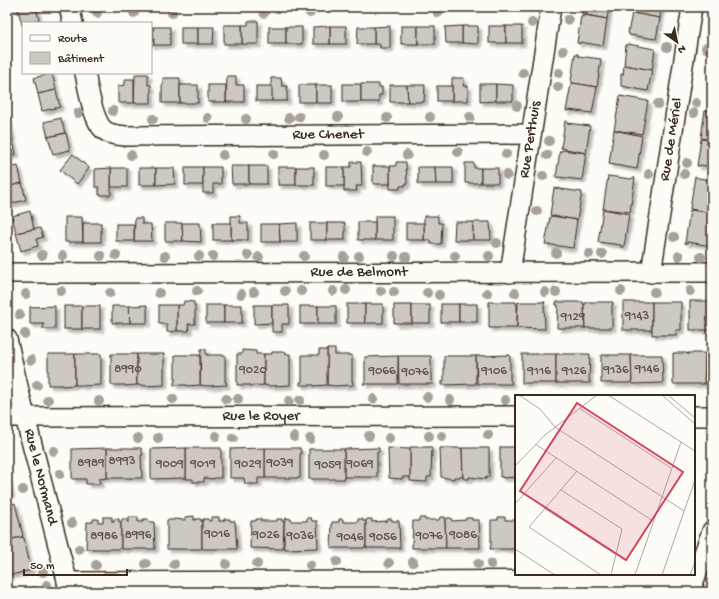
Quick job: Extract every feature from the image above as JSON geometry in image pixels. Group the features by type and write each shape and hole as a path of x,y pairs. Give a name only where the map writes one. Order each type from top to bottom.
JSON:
{"street":[{"path":"69,7 73,22"},
{"name":"Rue Perthuis","path":"510,273 551,7"},
{"name":"Rue de Mériel","path":"651,272 692,7"},
{"name":"Rue Chenet","path":"85,74 94,113 103,130 112,135 531,134"},
{"name":"Rue de Belmont","path":"7,273 712,272"},
{"name":"Rue le Normand","path":"7,339 16,417 69,587"},
{"name":"Rue le Royer","path":"16,417 515,416"},
{"path":"695,416 712,416"},
{"path":"69,587 639,580 692,586 709,551 712,531"}],"building":[{"path":"12,7 26,7 13,10"},
{"path":"36,7 39,20 22,22 22,25 18,9"},
{"path":"583,7 609,7 607,19 582,14"},
{"path":"633,7 661,7 660,18 632,13"},
{"path":"632,13 660,18 656,39 629,35 628,33"},
{"path":"584,15 607,19 603,46 580,42 580,44 577,43 581,16 583,17"},
{"path":"248,21 258,21 258,44 242,44 242,25 248,25"},
{"path":"224,25 242,25 242,44 224,44"},
{"path":"330,26 346,26 346,44 330,44"},
{"path":"330,26 330,44 313,44 313,27"},
{"path":"390,26 390,48 380,48 380,44 374,44 374,27"},
{"path":"401,26 418,26 418,44 401,44"},
{"path":"418,26 435,26 435,44 418,44"},
{"path":"462,26 478,26 478,44 462,43"},
{"path":"462,26 462,43 446,43 445,27"},
{"path":"489,26 506,26 506,43 489,43"},
{"path":"506,26 522,26 522,43 506,43"},
{"path":"152,27 153,27 154,45 152,45"},
{"path":"153,27 170,27 170,45 154,45"},
{"path":"181,27 198,27 198,44 181,44"},
{"path":"198,27 214,27 213,44 198,44"},
{"path":"269,27 286,27 286,44 269,44"},
{"path":"286,27 302,27 302,44 286,44"},
{"path":"358,27 374,27 374,44 357,44"},
{"path":"628,44 655,49 652,70 624,65 626,45"},
{"path":"575,54 578,54 578,56 601,59 597,87 573,83 571,81"},
{"path":"624,65 652,70 648,91 621,86 621,74 623,75"},
{"path":"52,74 56,90 38,94 34,78"},
{"path":"135,74 148,74 148,85 151,85 151,103 134,103"},
{"path":"712,74 712,101 708,101"},
{"path":"227,76 236,76 236,85 244,85 244,102 226,102"},
{"path":"163,78 180,78 180,103 162,103"},
{"path":"271,78 281,78 282,86 287,86 287,101 272,101"},
{"path":"452,78 464,78 463,86 468,86 468,101 452,101"},
{"path":"125,79 134,79 134,103 118,103 118,86 125,85"},
{"path":"573,83 597,87 592,113 569,110 566,111 571,84"},
{"path":"343,84 361,84 361,102 343,102"},
{"path":"361,84 379,84 379,87 382,87 382,95 379,95 379,102 361,102"},
{"path":"480,84 496,84 496,101 480,102"},
{"path":"496,84 513,85 513,101 496,101"},
{"path":"180,85 198,85 198,103 180,103"},
{"path":"208,85 226,85 226,102 208,102"},
{"path":"299,85 316,85 316,102 299,102"},
{"path":"316,85 332,85 332,103 316,103"},
{"path":"390,85 407,85 408,102 390,102"},
{"path":"407,85 425,85 424,102 408,102"},
{"path":"256,86 272,86 272,101 256,101"},
{"path":"437,86 452,86 452,101 437,101"},
{"path":"56,90 60,107 42,111 38,94"},
{"path":"620,96 648,101 642,134 614,130"},
{"path":"705,110 712,112 712,140 701,138"},
{"path":"61,118 65,133 48,137 44,122"},
{"path":"8,119 12,137 7,138 7,120"},
{"path":"565,121 567,121 567,123 590,126 586,153 561,148"},
{"path":"614,130 642,136 637,169 609,164"},
{"path":"66,133 70,150 53,154 48,137"},
{"path":"12,137 16,154 7,157 7,138"},
{"path":"701,139 712,140 712,167 697,166"},
{"path":"560,151 586,153 582,180 556,177"},
{"path":"73,154 89,168 77,184 60,170"},
{"path":"351,162 361,162 362,186 356,186 357,191 344,191 344,167 351,167"},
{"path":"396,162 406,162 407,184 405,184 405,186 400,186 400,189 390,189 390,166 396,166"},
{"path":"465,163 474,163 474,168 481,168 481,183 465,183"},
{"path":"18,166 22,183 7,187 7,168"},
{"path":"231,166 249,166 249,184 232,184"},
{"path":"249,166 267,166 267,184 249,184"},
{"path":"373,166 390,166 390,184 373,184"},
{"path":"185,167 203,167 203,185 185,185"},
{"path":"203,167 221,167 221,184 213,184 213,193 203,193"},
{"path":"278,167 296,167 296,185 278,185"},
{"path":"296,167 314,167 314,185 296,185"},
{"path":"326,167 344,167 344,186 326,186"},
{"path":"418,167 435,167 436,184 418,184"},
{"path":"435,167 453,167 453,184 436,184"},
{"path":"111,168 127,168 127,187 111,187"},
{"path":"111,168 111,195 99,195 99,187 95,187 95,169"},
{"path":"139,168 156,168 156,185 139,185"},
{"path":"156,168 174,168 175,184 156,185"},
{"path":"481,168 498,168 498,183 481,183"},
{"path":"608,176 631,179 635,178 630,212 603,209"},
{"path":"695,176 698,178 712,180 712,213 690,209"},
{"path":"22,183 26,200 9,204 7,187"},
{"path":"554,188 582,192 577,220 550,215"},
{"path":"603,209 629,214 624,247 621,247 621,245 598,242"},
{"path":"690,210 712,213 712,246 687,242 687,244 685,243"},
{"path":"30,211 34,229 16,233 12,216"},
{"path":"231,216 240,216 240,223 248,223 248,240 231,240"},
{"path":"375,216 393,216 393,240 375,240"},
{"path":"424,216 438,216 438,223 442,223 441,244 431,244 431,240 424,240"},
{"path":"552,216 577,220 573,248 545,244 550,217"},
{"path":"65,217 82,217 83,242 65,242"},
{"path":"135,218 142,218 142,224 151,224 152,241 134,241"},
{"path":"358,222 375,222 375,240 358,240"},
{"path":"455,222 473,222 473,240 454,240"},
{"path":"473,222 490,222 491,240 473,240"},
{"path":"83,223 101,223 101,242 83,242"},
{"path":"165,223 182,223 183,241 165,241"},
{"path":"182,223 200,223 201,242 183,241"},
{"path":"213,223 231,223 231,240 213,240"},
{"path":"297,223 297,242 280,242 279,224"},
{"path":"310,223 327,223 327,240 310,240"},
{"path":"327,223 345,223 345,240 327,240"},
{"path":"406,223 424,223 424,240 406,240"},
{"path":"116,224 134,224 134,241 116,241"},
{"path":"261,224 279,224 280,242 261,242"},
{"path":"40,228 43,237 36,239 38,246 21,251 16,233"},
{"path":"184,301 194,302 195,324 188,324 189,331 177,331 177,305 183,305"},
{"path":"690,301 712,301 712,330 690,330"},
{"path":"489,302 516,302 517,328 489,328"},
{"path":"518,302 545,302 545,329 517,328"},
{"path":"556,302 583,302 585,328 557,328 558,305 556,305"},
{"path":"586,302 613,302 612,328 585,328 584,304 586,304"},
{"path":"623,302 652,302 652,330 623,330"},
{"path":"652,302 681,302 681,330 676,330 676,335 652,335"},
{"path":"347,304 365,304 365,323 347,323"},
{"path":"365,304 383,304 383,323 365,323"},
{"path":"441,304 459,304 459,322 441,322"},
{"path":"459,304 477,304 477,322 459,322"},
{"path":"147,305 147,323 130,323 129,306"},
{"path":"159,305 177,305 177,331 167,332 167,324 159,324"},
{"path":"206,305 224,305 224,323 206,323"},
{"path":"224,305 242,305 242,323 224,323"},
{"path":"254,305 272,305 272,323 254,324"},
{"path":"272,305 289,305 289,324 282,324 282,332 272,332"},
{"path":"394,305 412,305 412,323 394,323"},
{"path":"412,305 430,305 430,323 412,323"},
{"path":"55,306 55,329 43,329 44,324 30,324 30,307"},
{"path":"64,306 82,306 82,329 64,329"},
{"path":"82,306 100,306 100,329 82,329"},
{"path":"112,306 129,306 130,323 112,323"},
{"path":"300,306 318,306 318,324 300,324"},
{"path":"318,306 336,306 336,324 318,324"},
{"path":"201,349 206,349 206,355 225,355 225,382 227,385 200,385"},
{"path":"327,349 335,349 335,355 352,355 353,385 327,385"},
{"path":"242,350 256,351 256,354 264,354 264,385 237,385 237,354 242,354"},
{"path":"319,350 327,350 327,385 300,385 300,382 302,382 302,355 319,355"},
{"path":"272,352 286,352 286,354 290,354 290,385 264,385 264,354 272,354"},
{"path":"673,353 687,353 688,355 688,353 705,353 704,384 673,384"},
{"path":"48,354 75,354 75,385 48,385"},
{"path":"75,354 101,354 101,385 75,385"},
{"path":"111,354 137,354 137,385 111,385"},
{"path":"137,354 164,354 164,385 137,385"},
{"path":"522,354 556,354 556,383 522,383"},
{"path":"556,354 590,354 590,383 556,383"},
{"path":"175,355 200,355 200,385 174,385"},
{"path":"510,355 510,380 512,384 478,384 476,356"},
{"path":"601,355 631,355 632,382 601,383"},
{"path":"631,355 662,355 663,383 633,384"},
{"path":"705,355 712,355 712,384 705,384"},
{"path":"398,356 431,356 431,381 433,384 399,384"},
{"path":"398,356 397,384 363,384 365,381 365,357"},
{"path":"444,356 476,356 476,384 442,385 442,381 444,381"},
{"path":"410,447 432,447 431,477 427,477 427,482 410,481"},
{"path":"500,447 515,447 515,477 500,477"},
{"path":"107,448 141,448 143,455 141,455 142,478 107,478"},
{"path":"107,448 107,478 99,479 100,484 86,484 86,479 72,479 72,449"},
{"path":"186,448 221,448 221,478 204,478 204,482 193,482 193,479 186,479"},
{"path":"186,448 186,478 151,479 151,449"},
{"path":"265,448 300,448 300,478 265,478"},
{"path":"265,448 265,478 258,478 258,484 245,484 244,478 230,478 230,449"},
{"path":"379,448 379,452 377,452 377,477 344,477 344,449"},
{"path":"388,448 410,449 410,477 402,477 402,479 389,478"},
{"path":"440,448 462,448 463,477 454,477 454,479 441,477"},
{"path":"462,448 489,448 489,477 486,477 486,479 469,477 469,479 464,479"},
{"path":"309,449 344,449 344,479 309,479"},
{"path":"7,476 11,494 8,495 7,493"},
{"path":"15,503 23,536 7,540 7,507"},
{"path":"194,516 194,520 201,519 202,521 202,548 167,549 167,520 185,520 185,517"},
{"path":"103,517 112,517 112,522 114,522 114,519 119,519 119,522 121,522 121,548 86,549 87,522 93,522 93,519 98,519 98,522 103,522"},
{"path":"129,517 138,517 138,522 143,522 143,519 148,519 148,522 154,522 155,549 121,548 121,522 122,519 127,519 127,522 129,522"},
{"path":"211,517 219,517 219,521 230,519 230,521 235,521 237,549 202,548 202,521 203,519 208,519 211,521"},
{"path":"440,517 445,517 446,548 412,548 413,521 419,521 419,518 425,518 425,520 439,520"},
{"path":"498,517 505,517 505,520 515,520 515,549 490,549 491,520 498,520"},
{"path":"286,518 291,519 291,521 307,521 307,518 311,518 312,521 317,521 318,548 285,549 284,521"},
{"path":"451,518 452,521 466,520 466,518 479,520 480,548 446,548 445,519"},
{"path":"256,519 261,519 261,521 277,521 277,519 282,519 282,521 284,521 283,549 250,548 251,521 256,521"},
{"path":"339,519 343,519 343,522 358,522 358,519 363,519 363,521 366,521 366,547 331,548 332,522 339,522"},
{"path":"367,519 372,519 372,522 387,521 388,519 392,519 392,521 399,521 400,548 367,548"},
{"path":"22,537 24,538 31,570 7,576 7,540"},
{"path":"36,587 37,592 16,592"}]}
